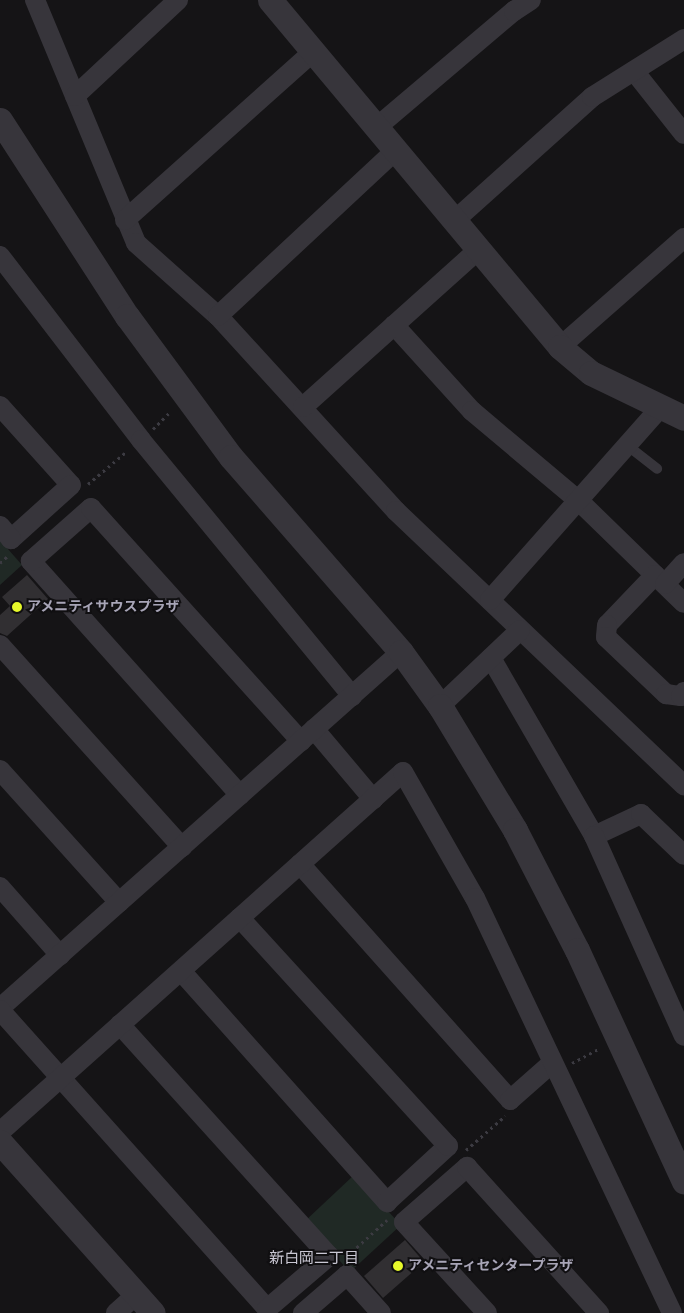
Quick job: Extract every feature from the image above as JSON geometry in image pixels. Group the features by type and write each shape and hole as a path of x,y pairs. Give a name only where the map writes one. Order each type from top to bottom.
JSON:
{"street":[{"path":"36,0 136,243 218,316 396,511 684,784"},
{"path":"76,96 178,0"},
{"path":"270,0 560,347 590,373 684,418"},
{"path":"377,127 510,5 531,0"},
{"path":"454,221 592,97 684,40"},
{"path":"126,220 313,52"},
{"path":"634,71 684,134"},
{"path":"0,120 126,316 231,457 401,652 440,706 515,830 577,950 684,1182"},
{"path":"218,316 396,150"},
{"path":"560,347 684,238"},
{"path":"303,408 478,250"},
{"path":"0,256 141,440 352,696"},
{"path":"394,325 472,411 579,501 684,603"},
{"path":"0,406 71,485 11,539 0,526"},
{"path":"490,600 661,408"},
{"path":"240,795 31,561 91,508 308,735 373,799"},
{"path":"684,563 660,580 607,625 606,636 666,694 681,696 684,692"},
{"path":"440,706 520,630"},
{"path":"0,646 182,847"},
{"path":"120,1025 329,1256 267,1310 0,1009 401,652"},
{"path":"491,658 594,836 684,1036"},
{"path":"0,770 119,902"},
{"path":"0,1132 403,772 476,898 552,1063 672,1313"},
{"path":"594,836 641,814 684,855"},
{"path":"300,864 510,1100 552,1063"},
{"path":"0,887 60,954"},
{"path":"181,971 387,1202 448,1146 240,918"},
{"path":"0,1142 153,1313"},
{"path":"487,1313 404,1222 467,1168 598,1313"},
{"path":"303,1313 347,1276 381,1313"},
{"path":"116,1313 136,1295"}],"lane":[{"path":"628,446 657,469"}],"shaded area":[{"path":"0,540 22,565 0,585"},
{"path":"354,1175 401,1225 350,1272 304,1222"}],"building":[{"path":"27,575 48,599 7,636 0,633 0,615 10,606 2,597"},
{"path":"405,1240 424,1262 383,1298 364,1276"}],"place":[{"name":"アメニティサウスプラザ","path":"17,607"},
{"name":"アメニティセンタープラザ","path":"398,1266"}],"district":[{"name":"新白岡二丁目","path":"314,1259"}]}
